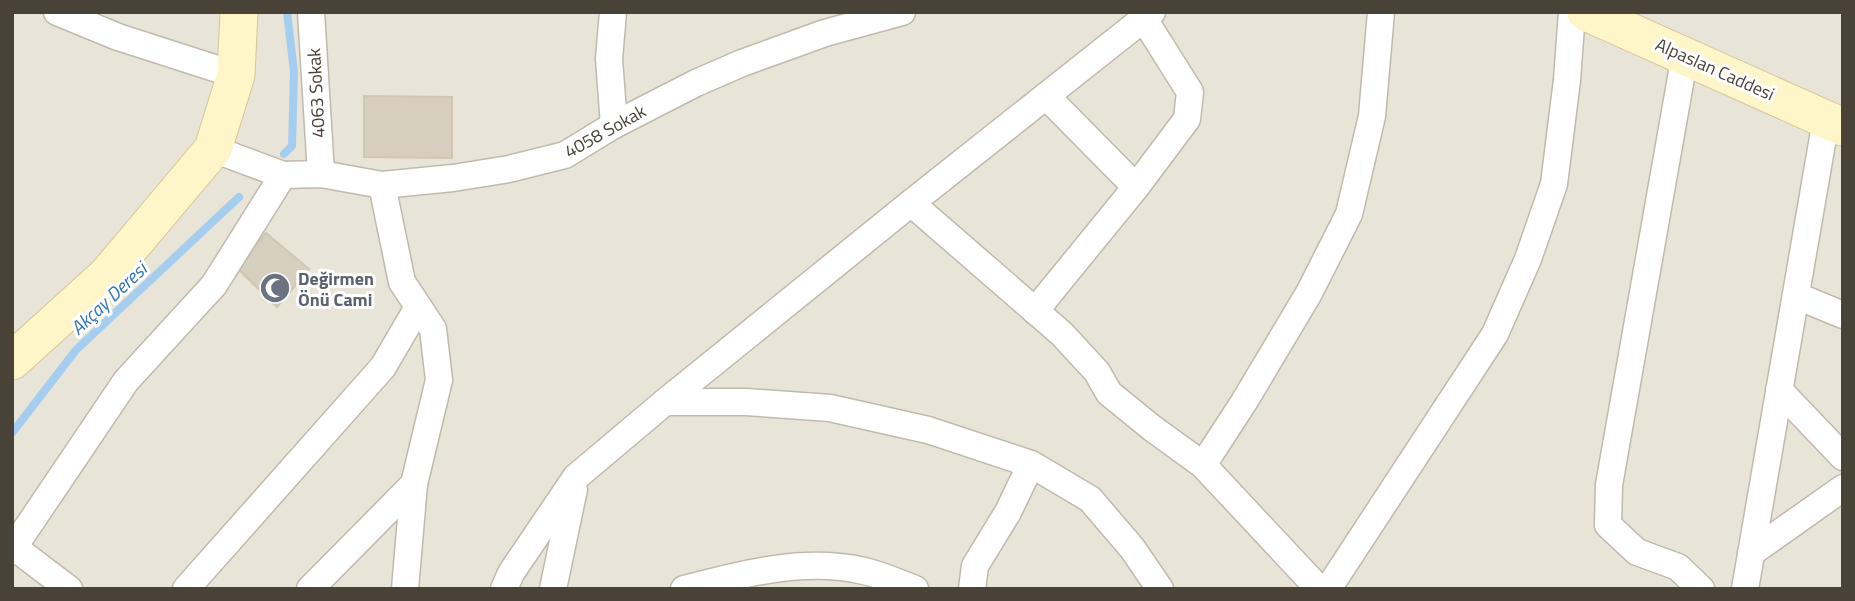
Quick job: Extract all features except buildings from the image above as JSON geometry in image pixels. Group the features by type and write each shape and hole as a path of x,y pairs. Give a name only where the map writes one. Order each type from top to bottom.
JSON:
{"street":[{"path":"57,12 118,37 236,75"},
{"path":"12,361 107,275 214,149 236,75 239,12"},
{"name":"4063 Sokak","path":"311,12 321,174"},
{"path":"613,12 609,59 614,125"},
{"name":"4058 Sokak","path":"214,149 283,175 321,174 382,185 509,169 565,155 614,125 741,63 815,37 902,12"},
{"path":"1203,465 1309,293 1349,214 1372,116 1381,12"},
{"path":"1328,589 1495,334 1528,259 1554,184 1567,80 1572,12"},
{"name":"Alpaslan Caddesi","path":"1586,12 1834,123"},
{"path":"504,589 511,573 576,477 911,203 1148,16 1190,92 1187,119 1136,187 1035,310"},
{"path":"1685,55 1609,485 1608,525 1637,552 1678,567 1701,589"},
{"path":"1046,96 1136,187"},
{"path":"1745,589 1779,390 1834,123"},
{"path":"69,589 14,549 126,381 214,285 283,175"},
{"path":"382,185 402,282 433,329 439,380 414,484 405,589"},
{"path":"911,203 1062,334 1097,372 1109,393 1203,465 1319,589"},
{"path":"1797,296 1843,315"},
{"path":"186,589 383,367 418,307"},
{"path":"1779,390 1843,457"},
{"path":"665,402 746,402 830,408 928,430 1031,464 1090,499 1132,548 1160,589"},
{"path":"972,589 975,566 1008,512 1031,464"},
{"path":"553,589 576,477"},
{"path":"310,589 414,484"},
{"path":"1751,552 1843,488"},
{"path":"684,589 747,573 811,566 863,571 915,589"}],"shaded area":[{"path":"12,12 1843,12 1843,589 12,589"}],"waterway":[{"name":"Akçay Deresi","path":"284,154 292,146 294,72 287,12"},
{"name":"Akçay Deresi","path":"12,433 76,350 239,197"}],"place":[{"name":"Değirmen Önü Cami","path":"275,288"}]}
